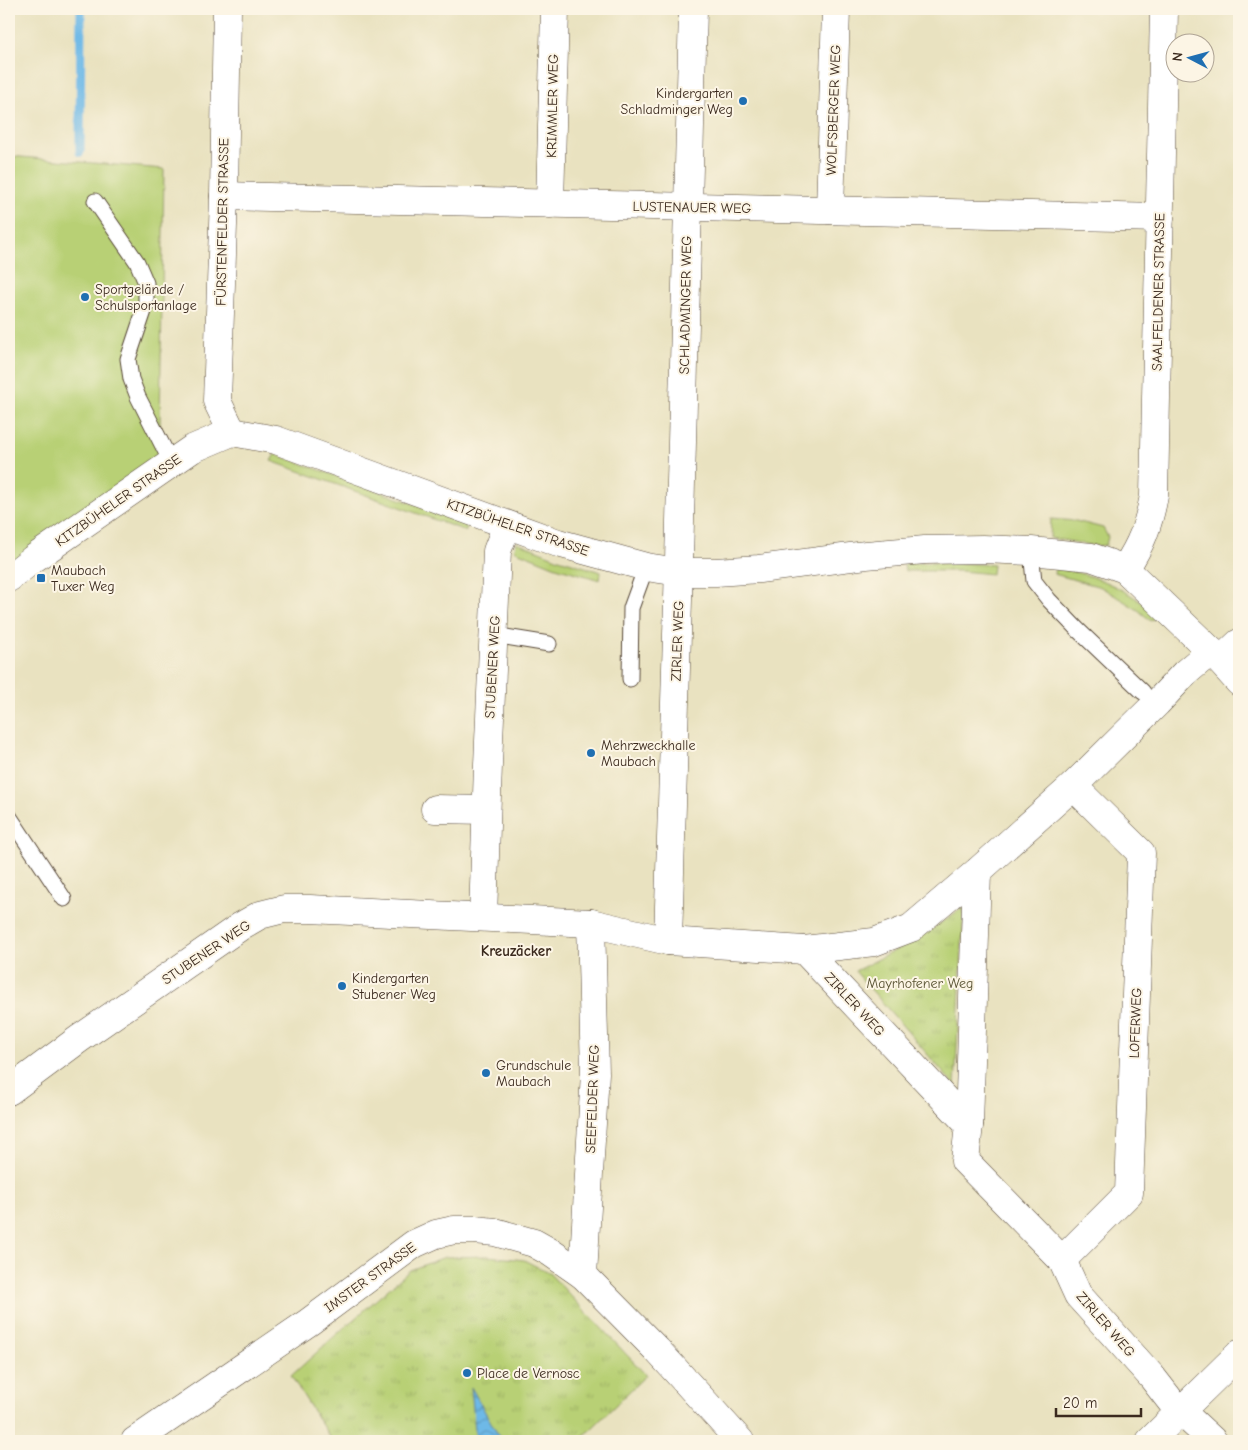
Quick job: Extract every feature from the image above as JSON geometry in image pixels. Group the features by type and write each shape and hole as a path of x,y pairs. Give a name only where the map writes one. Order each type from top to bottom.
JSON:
{"street":[{"name":"FÜRSTENFELDER STRASSE","path":"227,9 224,196 217,401 232,432"},
{"name":"KRIMMLER WEG","path":"550,204 555,9"},
{"name":"SCHLADMINGER WEG","path":"679,572 693,9"},
{"name":"WOLFSBERGER WEG","path":"830,210 836,9"},
{"name":"SAALFELDENER STRASSE","path":"1125,569 1139,547 1149,520 1154,496 1164,9"},
{"name":"LUSTENAUER WEG","path":"224,196 688,207 774,201 830,210 1160,218"},
{"name":"KITZBÜHELER STRASSE","path":"9,578 171,462 192,449 232,432 276,440 558,543 646,567 679,572 759,569 866,555 925,550 1031,550 1091,556 1125,569 1223,652 1239,682"},
{"name":"STUBENER WEG","path":"482,917 497,551 507,525"},
{"name":"ZIRLER WEG","path":"668,941 679,572"},
{"path":"668,941 804,950 874,942 911,928 977,872 1072,786 1185,673 1223,652"},
{"name":"LOFERWEG","path":"1062,1260 1129,1193 1141,853 1072,786"},
{"path":"435,808 486,810"},
{"path":"969,1125 977,872"},
{"name":"STUBENER WEG","path":"9,1091 241,926 260,915 284,909 591,923 668,941"},
{"name":"SEEFELDER WEG","path":"583,1275 583,1201 591,923"},
{"name":"ZIRLER WEG","path":"804,950 969,1125 965,1161 1062,1260 1078,1295 1152,1377 1173,1404 1213,1441"},
{"path":"9,1065 43,1067"},
{"name":"IMSTER STRASSE","path":"136,1441 309,1322 414,1244 436,1234 454,1230 495,1232 534,1243 583,1275 657,1350 740,1441"},
{"path":"1150,1441 1236,1356"}],"lane":[{"path":"96,201 137,262 146,283 146,304 128,359 131,379 138,397 171,462"},
{"path":"1031,550 1034,581 1049,600 1078,630 1143,692"},
{"path":"630,679 631,608 646,567"},
{"path":"494,635 549,644"},
{"path":"9,816 64,899"}],"green space":[{"name":"Sportgelände / Schulsportanlage","path":"9,156 164,169 160,426 171,447 9,564"},
{"path":"275,454 467,523 466,531 271,461"},
{"path":"1051,519 1076,521 1103,528 1108,537 1106,545 1097,546 1050,538"},
{"path":"517,542 559,559 601,572 600,580 556,567 514,550"},
{"path":"904,563 993,565 992,574 961,571 905,571"},
{"path":"1055,568 1083,574 1110,584 1123,590 1158,615 1151,621 1138,610 1101,587 1054,574"},
{"name":"Mayrhofener Weg","path":"964,907 955,1086 855,971 916,940"},
{"path":"488,1256 524,1260 549,1273 646,1375 579,1441 332,1441 291,1376 410,1270 445,1257"}],"water":[{"path":"471,1387 501,1440 476,1441"}],"waterway":[{"path":"80,152 81,9"}],"place":[{"name":"Kindergarten Schladminger Weg","path":"743,101"},
{"name":"Sportgelände / Schulsportanlage","path":"85,297"},
{"name":"Maubach Tuxer Weg","path":"41,578"},
{"name":"Mehrzweckhalle Maubach","path":"591,753"},
{"name":"Kindergarten Stubener Weg","path":"342,986"},
{"name":"Grundschule Maubach","path":"486,1073"},
{"name":"Place de Vernosc","path":"467,1373"}],"district":[{"name":"Kreuzäcker","path":"516,951"}]}
